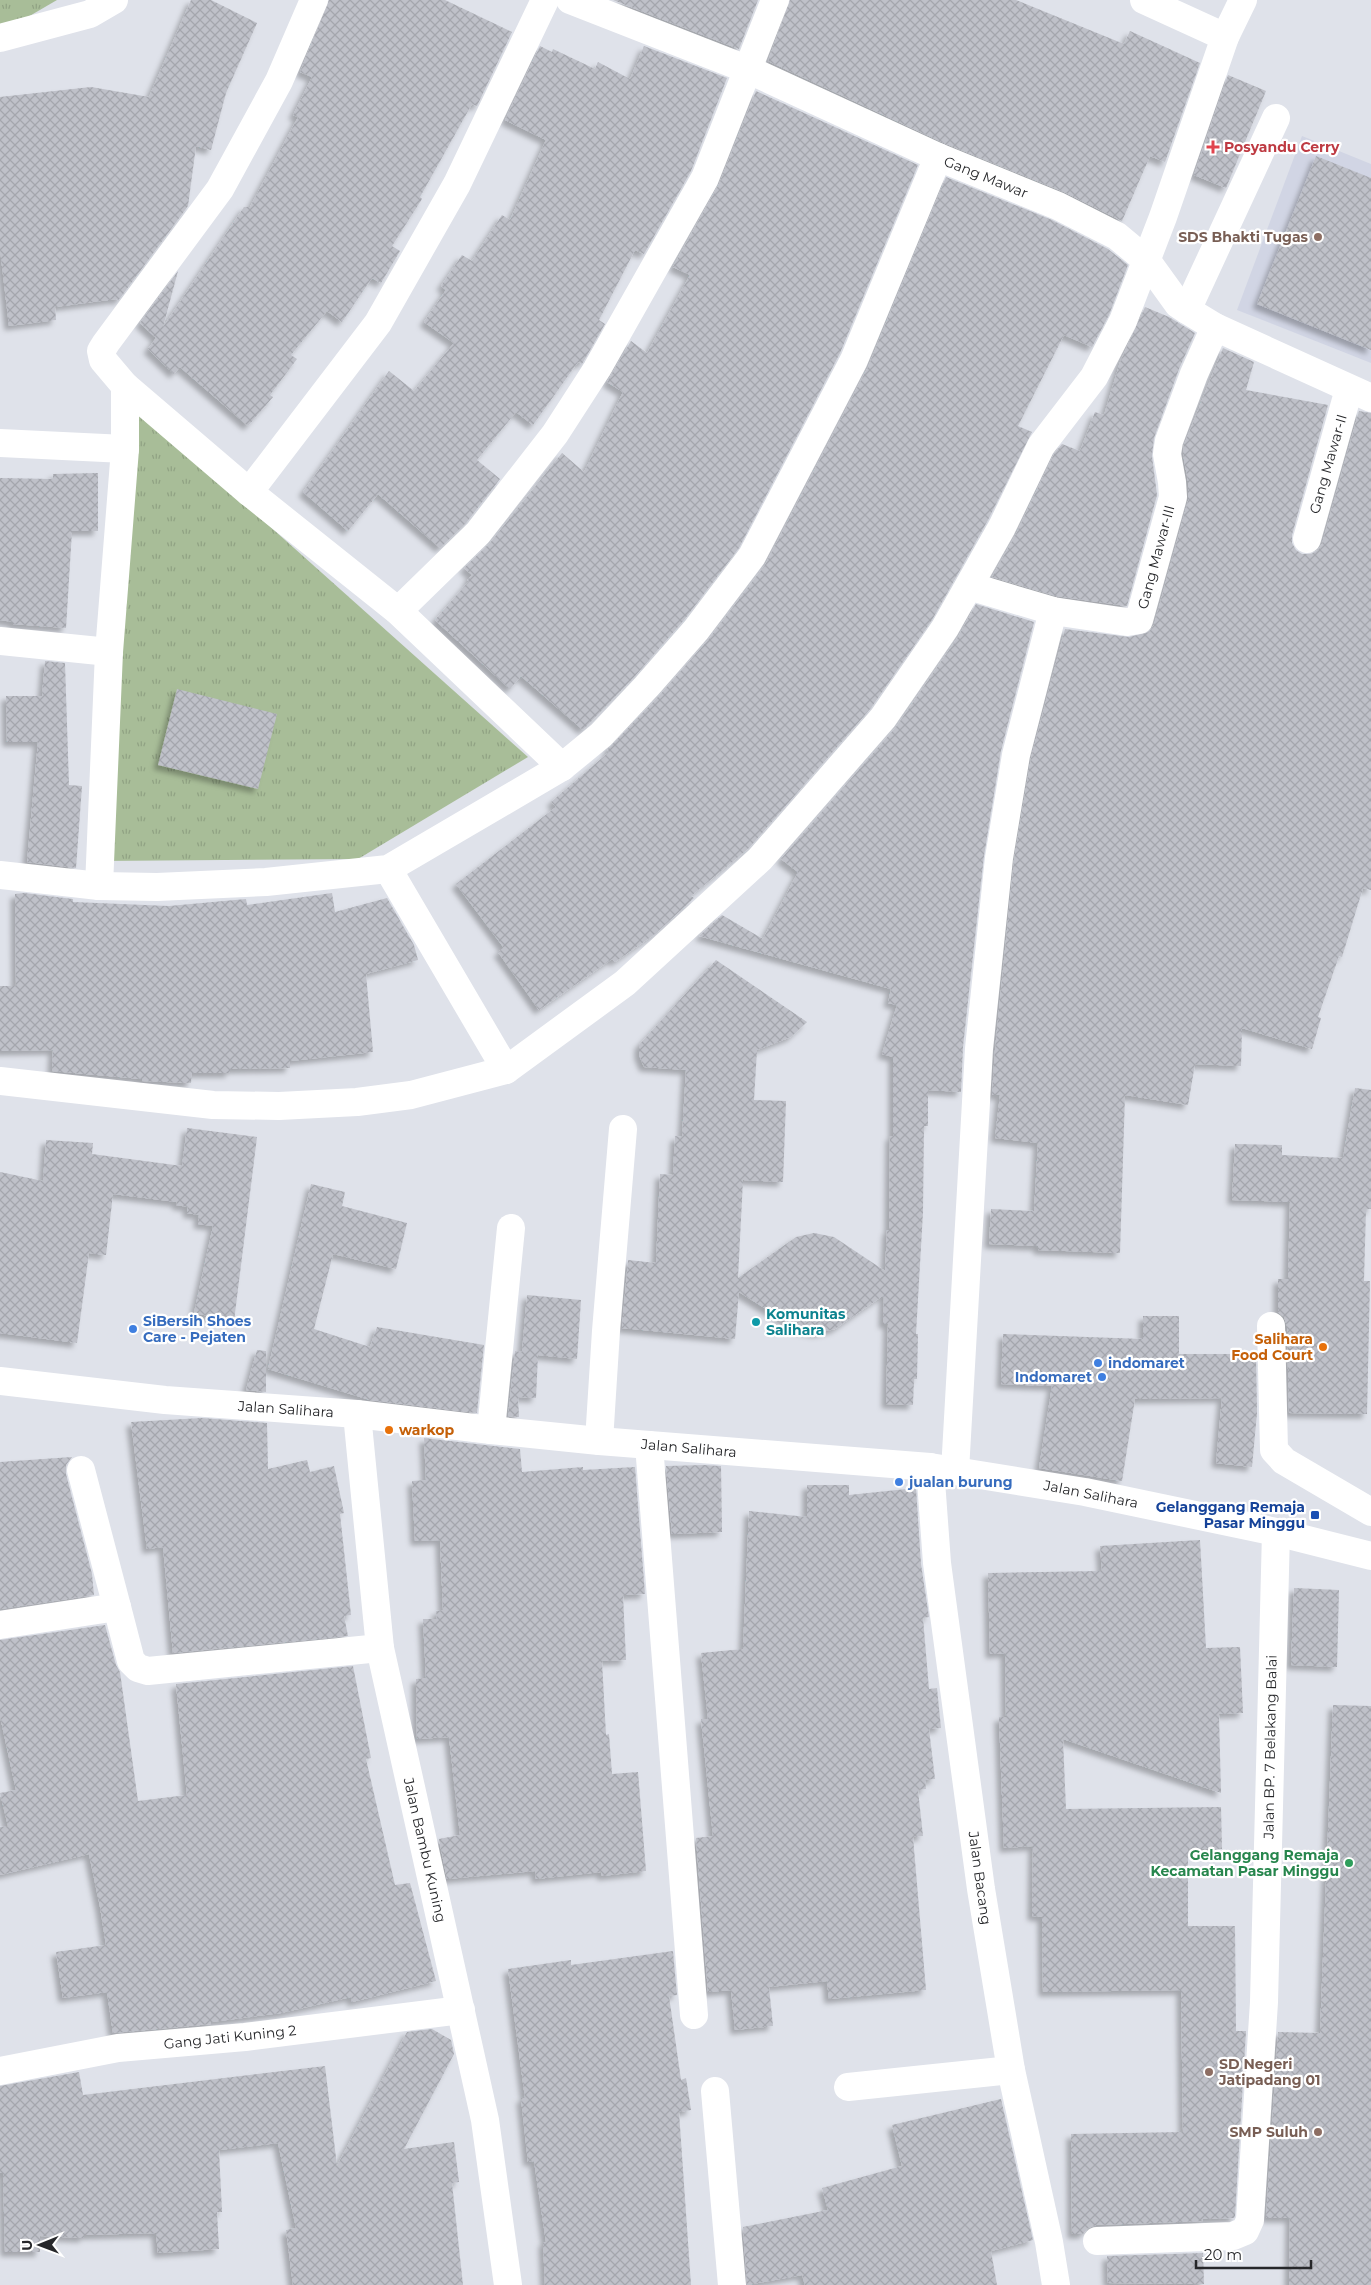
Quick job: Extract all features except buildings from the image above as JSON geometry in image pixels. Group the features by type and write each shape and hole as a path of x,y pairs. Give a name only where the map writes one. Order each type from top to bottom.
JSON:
{"street":[{"path":"0,38 90,14 114,0"},
{"path":"314,0 279,81 220,189 101,351 103,360 125,386 249,492 398,611 562,767"},
{"path":"249,492 378,324 457,184 545,0"},
{"name":"Gang Mawar","path":"570,0 749,70 938,157 1058,206 1117,236 1147,261 1178,304 1187,310 1215,327 1360,393"},
{"path":"398,611 478,533 556,434 597,369 705,178 775,0"},
{"path":"1144,0 1226,38"},
{"path":"0,1081 213,1105 279,1106 357,1102 411,1095 506,1070 625,983 760,859 883,718 945,628 1002,527 1041,446 1094,377 1123,321 1147,261 1226,38 1244,0"},
{"path":"1187,310 1276,118"},
{"path":"0,875 99,886 158,887 266,882 388,869 562,767 601,735 647,686 696,630 752,556 854,360 938,157"},
{"name":"Gang Mawar-III","path":"1053,611 1127,622 1139,620 1173,496 1167,454 1169,442 1194,374 1215,327"},
{"path":"99,886 109,652 125,449 125,386"},
{"name":"Gang Mawar-II","path":"1307,539 1360,393"},
{"path":"0,443 125,449"},
{"path":"969,586 1053,611"},
{"name":"Jalan Bacang","path":"1053,611 1016,755 999,858 979,1049 943,1469 938,1572 981,1890 1011,2070 1049,2242 1056,2285"},
{"path":"0,641 109,652"},
{"path":"388,869 506,1070"},
{"path":"599,1440 623,1129"},
{"path":"491,1430 511,1228"},
{"path":"1271,1326 1274,1450 1284,1461 1371,1512"},
{"name":"Jalan Salihara","path":"0,1381 164,1400 357,1414 491,1430 649,1445 943,1469 1085,1492 1276,1532 1371,1556"},
{"name":"Jalan Bambu Kuning","path":"357,1414 380,1648 486,2120 508,2285"},
{"path":"649,1445 694,2015"},
{"path":"81,1470 131,1661 138,1668 148,1671 380,1648"},
{"name":"Jalan BP. 7 Belakang Balai","path":"1097,2241 1233,2236 1245,2232 1248,2227 1264,2002 1276,1532"},
{"path":"0,1625 117,1607"},
{"name":"Gang Jati Kuning 2","path":"0,2071 118,2048 245,2037 461,2010"},
{"path":"848,2087 1011,2070"},
{"path":"715,2091 732,2285"}],"shaded area":[{"name":"SDS Bhakti Tugas","path":"1302,136 1371,164 1371,363 1237,310"}],"green space":[{"path":"0,0 57,0 9,28 0,29"},
{"path":"133,404 528,757 358,859 99,861"}],"place":[{"name":"Posyandu Cerry","path":"1213,147"},
{"name":"SDS Bhakti Tugas","path":"1318,237"},
{"name":"Komunitas Salihara","path":"756,1322"},
{"name":"SiBersih Shoes Care - Pejaten","path":"133,1329"},
{"name":"Salihara Food Court","path":"1323,1347"},
{"name":"indomaret","path":"1098,1363"},
{"name":"Indomaret","path":"1102,1377"},
{"name":"warkop","path":"389,1430"},
{"name":"jualan burung","path":"899,1482"},
{"name":"Gelanggang Remaja Pasar Minggu","path":"1315,1515"},
{"name":"Gelanggang Remaja Kecamatan Pasar Minggu","path":"1349,1863"},
{"name":"SD Negeri Jatipadang 01","path":"1209,2072"},
{"name":"SMP Suluh","path":"1318,2132"}]}
